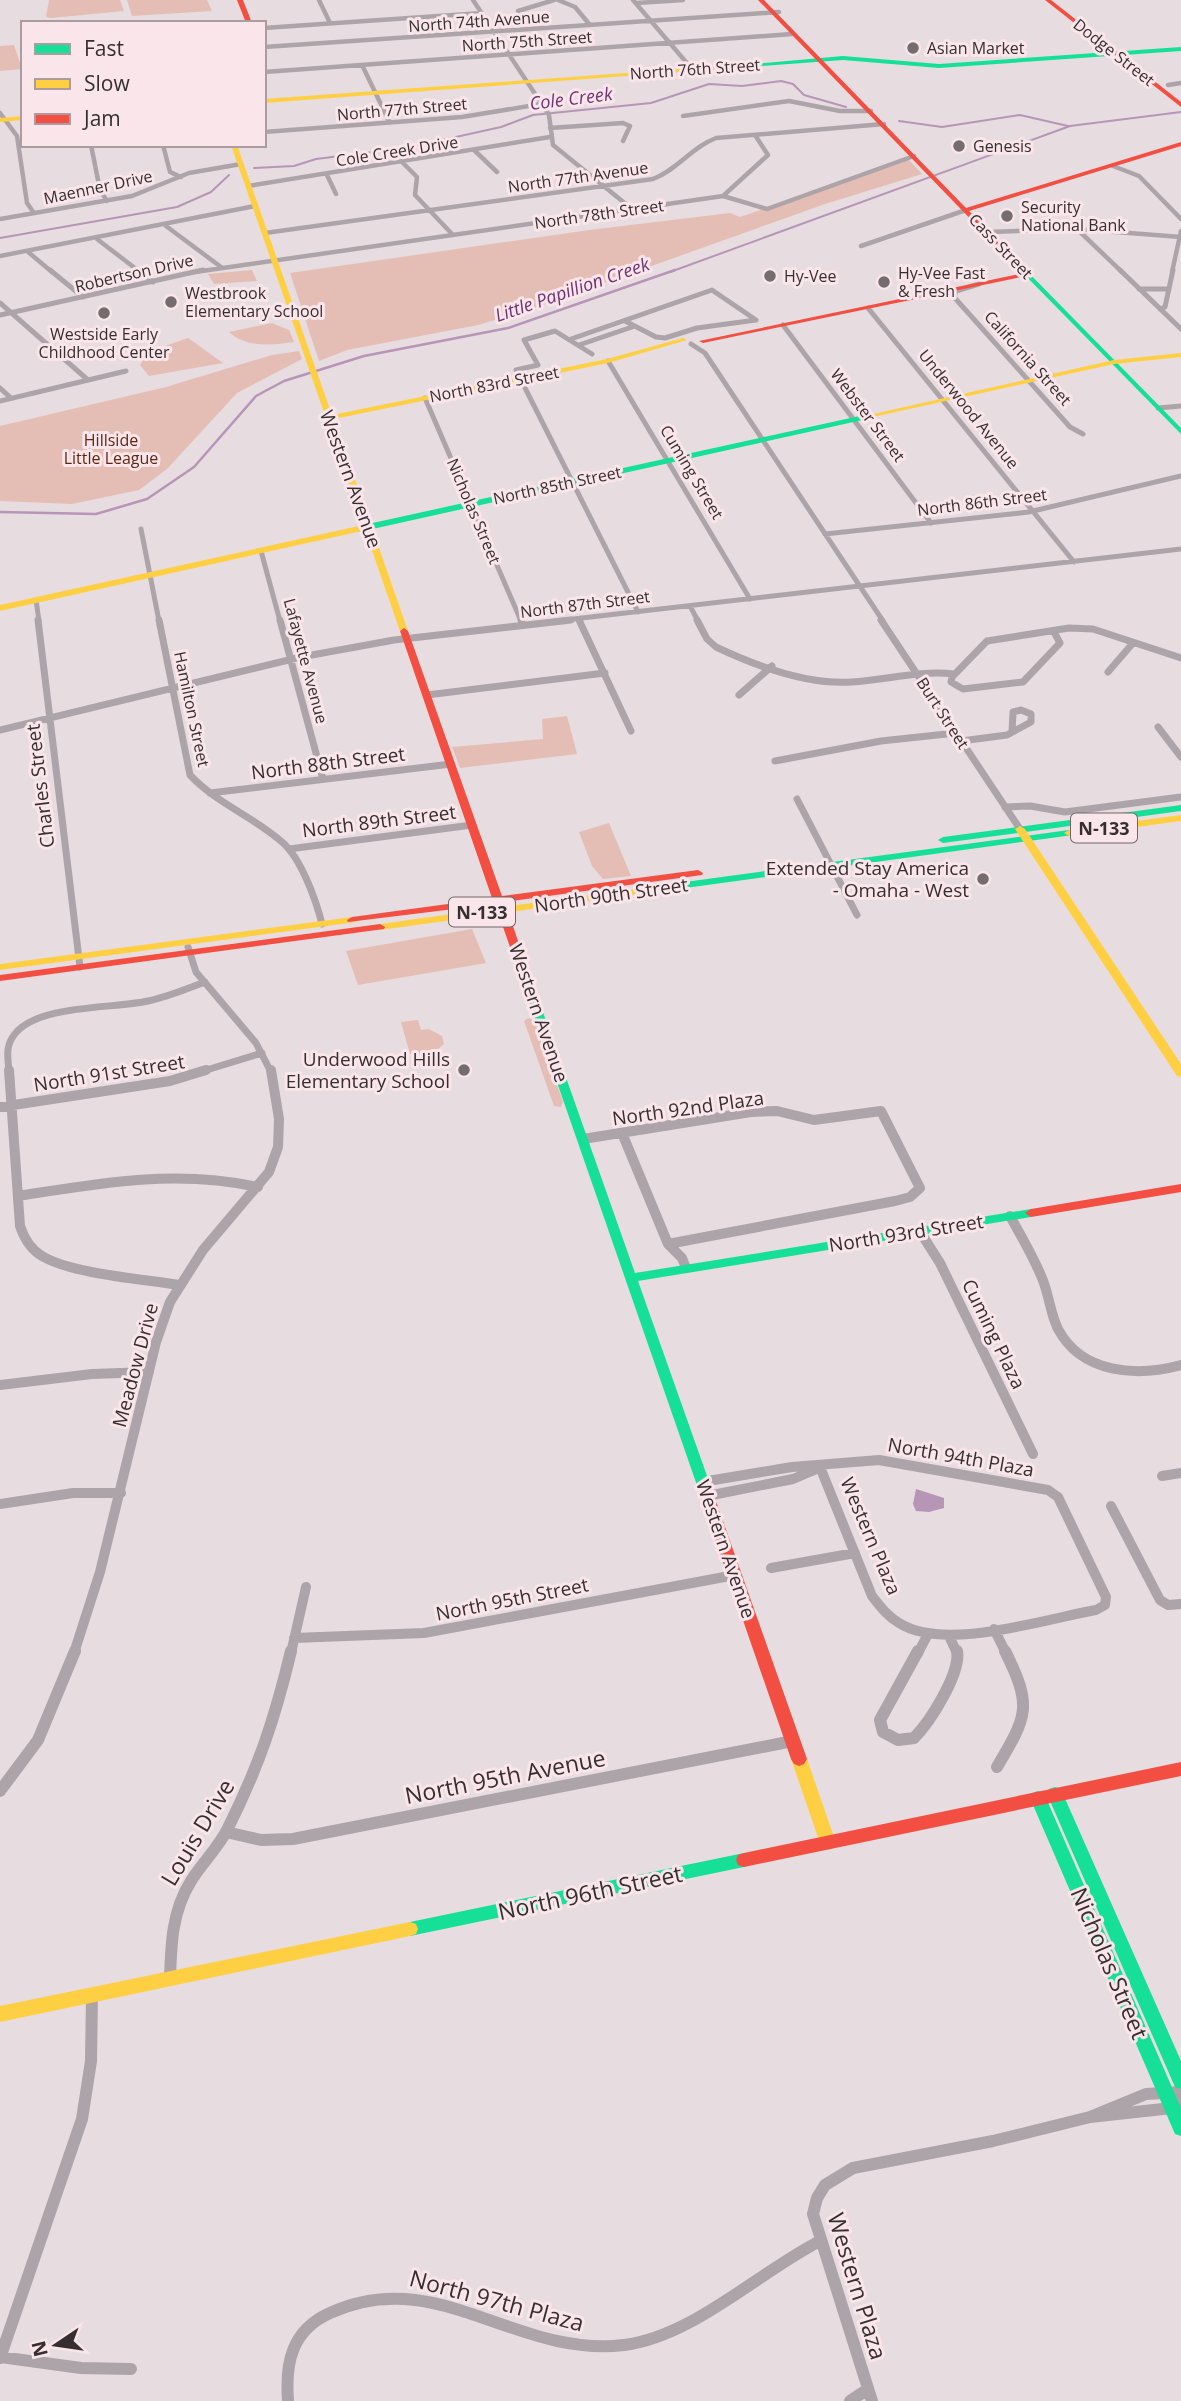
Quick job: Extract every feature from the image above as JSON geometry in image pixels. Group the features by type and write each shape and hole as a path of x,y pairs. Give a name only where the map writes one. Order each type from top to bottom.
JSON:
{"main road":[{"path":"240,0 248,21"},
{"name":"Cass Street","path":"761,0 773,8 822,57 821,60"},
{"name":"Dodge Street","path":"1048,0 1123,53 1175,84 1181,95"},
{"name":"Dodge Street","path":"1059,0 1181,105"},
{"name":"Cass Street","path":"773,8 792,34 884,124 1181,432"},
{"name":"North 76th Street","path":"266,101 821,60 867,58 936,66 1181,50"},
{"path":"2,118 21,118"},
{"path":"966,210 1181,144"},
{"name":"Western Avenue","path":"235,147 828,1843"},
{"name":"North 83rd Street","path":"329,418 608,361 658,348 1029,274"},
{"name":"North 85th Street","path":"0,608 1114,362 1181,355"},
{"name":"North 90th Street","path":"0,978 79,962 830,861 1023,834 1181,808"},
{"name":"North 90th Street","path":"1023,834 1181,818"},
{"name":"Burt Street","path":"1023,834 1180,1071"},
{"name":"North 90th Street","path":"188,947 322,924 500,905"},
{"name":"North 90th Street","path":"0,967 79,962"},
{"name":"North 93rd Street","path":"631,1278 1181,1188"},
{"name":"North 96th Street","path":"0,2014 1181,1769"},
{"name":"Nicholas Street","path":"1055,1794 1181,2081"},
{"name":"Nicholas Street","path":"1038,1798 1164,2090 1177,2103 1181,2128"}],"street":[{"path":"319,0 330,23"},
{"path":"474,0 547,113 550,137 560,153 632,209"},
{"path":"518,11 556,0 575,7 590,25"},
{"path":"635,2 683,0"},
{"path":"635,2 692,69"},
{"name":"North 74th Avenue","path":"266,47 653,21 773,8"},
{"path":"266,28 482,13"},
{"name":"North 75th Street","path":"266,72 792,34"},
{"path":"362,65 390,122"},
{"path":"683,116 789,101 840,111 870,111"},
{"name":"North 77th Street","path":"266,132 470,116 541,104"},
{"path":"2,118 17,136 27,203 34,213"},
{"path":"550,128 623,123 630,126 623,141"},
{"name":"North 77th Avenue","path":"265,233 660,177 709,140 884,124"},
{"path":"723,195 768,155 755,135"},
{"name":"Cole Creek Drive","path":"248,186 403,163 550,137"},
{"path":"90,147 100,190 107,201"},
{"path":"164,147 170,172 181,177"},
{"path":"474,150 497,172"},
{"name":"North 78th Street","path":"274,261 723,195 767,209 914,156"},
{"path":"403,163 417,177 414,193 453,235"},
{"name":"Maenner Drive","path":"0,219 151,191 181,177 241,164"},
{"path":"1113,166 1139,176 1181,219"},
{"path":"327,174 336,194"},
{"path":"0,256 166,226 231,209 255,206"},
{"path":"861,246 966,210"},
{"path":"166,226 221,267"},
{"path":"1077,229 1181,329"},
{"path":"988,232 1077,229 1181,235 1165,307 1160,309"},
{"path":"97,239 152,282"},
{"path":"27,251 83,297"},
{"name":"Robertson Drive","path":"0,315 221,267 274,261"},
{"name":"California Street","path":"979,284 956,291 954,297 1071,428 1083,434"},
{"path":"1139,289 1168,289"},
{"path":"570,339 712,290 756,320 694,341 656,337 625,321"},
{"path":"937,292 954,297"},
{"path":"0,303 88,380"},
{"name":"Underwood Avenue","path":"868,308 1074,562"},
{"name":"Webster Street","path":"783,325 931,523"},
{"path":"579,345 635,326"},
{"path":"592,354 555,331 524,340 538,365 516,370 638,612"},
{"name":"Burt Street","path":"694,341 763,440 1023,834"},
{"name":"Cuming Street","path":"608,361 750,599"},
{"path":"0,401 125,371"},
{"path":"0,388 11,398"},
{"name":"Nicholas Street","path":"425,398 523,625"},
{"path":"1158,408 1181,406"},
{"name":"North 86th Street","path":"825,534 1034,511 1181,476"},
{"name":"Hamilton Street","path":"141,529 190,775 210,793 277,837 289,849 315,897 322,924"},
{"name":"North 87th Street","path":"0,730 291,660 407,638 1181,549"},
{"name":"Lafayette Avenue","path":"261,551 323,779"},
{"name":"Charles Street","path":"36,600 79,962"},
{"path":"690,606 707,639 716,647 772,666 834,682 954,674"},
{"path":"579,619 631,731"},
{"path":"1054,632 1060,643 1023,682 960,689 950,680 987,641 1054,632 1092,628 1181,658"},
{"path":"1108,672 1133,643"},
{"path":"739,695 772,666"},
{"path":"427,695 605,673"},
{"path":"1157,727 1181,757"},
{"path":"775,761 881,741 1012,732"},
{"name":"North 88th Street","path":"210,793 451,764"},
{"path":"1005,807 1022,805 1065,812 1181,797"},
{"path":"797,799 858,915"},
{"name":"North 89th Street","path":"289,849 472,825"},
{"name":"Meadow Drive","path":"0,1791 38,1740 54,1710 100,1572 162,1323 179,1286 203,1250 258,1187 274,1162 280,1132 271,1068 192,965 188,947"},
{"path":"179,1286 65,1265 47,1259 31,1248 23,1236 18,1196 7,1049 12,1034 36,1019 148,1001 205,982"},
{"name":"North 91st Street","path":"0,1107 170,1082 262,1053"},
{"name":"North 92nd Plaza","path":"583,1139 767,1110 814,1120 881,1111 920,1188 917,1194 897,1201 773,1220 668,1244"},
{"path":"622,1133 668,1244 682,1258 686,1269"},
{"path":"18,1196 176,1174 216,1177 258,1187"},
{"path":"1010,1216 1041,1276 1061,1334 1076,1351 1111,1369 1152,1373 1181,1365"},
{"name":"Cuming Plaza","path":"919,1230 940,1263 1033,1454"},
{"path":"0,1385 92,1374 149,1372"},
{"name":"North 94th Plaza","path":"702,1482 792,1466 820,1467 862,1461 895,1461 1054,1493 1106,1597 1105,1605"},
{"name":"North 94th Plaza","path":"707,1496 793,1479 820,1467"},
{"name":"Western Plaza","path":"820,1467 872,1596 882,1611 901,1626 928,1634 949,1636 1096,1610 1105,1605"},
{"path":"1162,1476 1181,1473"},
{"path":"0,1504 73,1493 121,1493"},
{"path":"1111,1506 1160,1600 1168,1605 1181,1604"},
{"path":"771,1568 855,1553"},
{"name":"North 95th Street","path":"294,1638 377,1637 424,1633 735,1575"},
{"name":"Louis Drive","path":"170,1979 171,1933 178,1905 190,1882 226,1832 262,1757 306,1587"},
{"path":"994,1629 1024,1696 1025,1710 1021,1725 997,1767"},
{"path":"928,1634 880,1720 883,1732 897,1740 912,1740 921,1732 956,1670 957,1652 949,1636"},
{"name":"North 95th Avenue","path":"226,1832 261,1840 293,1839 793,1741"},
{"path":"92,1996 92,2062 82,2119 0,2357 81,2368 131,2369"},
{"path":"1090,2118 1119,2103 1164,2090 1181,2092"},
{"path":"1090,2118 1119,2117 1177,2103"},
{"name":"Western Plaza","path":"870,2395 813,2214 824,2185 840,2173 853,2168 993,2141 1090,2118"},
{"name":"North 97th Plaza","path":"288,2401 286,2363 296,2337 324,2315 365,2299 398,2295 423,2298 557,2342 591,2347 624,2345 677,2328 791,2255 820,2241"},
{"path":"850,2401 870,2395"}],"green space":[{"path":"49,0 120,0 124,11 51,18 46,17"},
{"path":"127,0 207,0 212,11 132,16"},
{"path":"14,45 21,69 0,71 0,46"},
{"path":"908,159 922,174 825,204 537,307 478,325 347,350 319,361 290,273 589,230 730,213 740,217"},
{"path":"252,270 257,281 214,284 208,274"},
{"path":"272,323 289,330 294,342 251,343 229,332"},
{"path":"188,338 223,363 149,376 140,365 148,352"},
{"name":"Hillside Little League","path":"299,351 302,359 237,393 167,469 139,490 72,504 0,501 0,426 166,387 272,355"},
{"path":"567,716 577,754 460,768 452,747 543,739 542,719"},
{"path":"609,823 631,876 603,879 592,866 579,832"},
{"path":"472,929 486,963 358,985 346,951"},
{"path":"528,1018 534,1020 563,1102 561,1107 554,1106 524,1021"},
{"path":"418,1020 421,1030 429,1029 442,1036 444,1044 437,1050 410,1054 401,1022"}],"shaded area":[{"path":"916,1489 944,1498 944,1508 929,1512 916,1511 913,1504"}],"waterway":[{"name":"Cole Creek","path":"254,168 294,166 316,159 406,148 501,127 533,115 651,103 709,84 742,86 781,81 793,84 804,95 846,107"},
{"name":"Little Papillion Creek","path":"670,272 1070,126 1181,112"},
{"name":"Cole Creek","path":"899,121 942,127 1020,115 1068,126"},
{"name":"Cole Creek","path":"0,238 177,207 211,192 229,175"},
{"name":"Little Papillion Creek","path":"0,512 96,514 147,499 194,467 256,396 284,381 364,356 508,328 675,270"}],"traffic: fast":[{"path":"721,67 843,58 939,66 1181,49"},
{"path":"1019,266 1181,432"},
{"path":"359,529 864,417"},
{"path":"943,840 1181,808"},
{"path":"663,888 1069,833"},
{"path":"515,947 705,1490"},
{"path":"631,1278 1031,1213"},
{"path":"1055,1794 1181,2081"},
{"path":"1038,1798 1181,2128"},
{"path":"410,1929 744,1860"}],"traffic: slow":[{"path":"266,101 721,67"},
{"path":"0,120 21,118"},
{"path":"235,147 404,631"},
{"path":"329,418 608,361 683,340"},
{"path":"864,417 1114,362 1181,355"},
{"path":"0,608 359,529"},
{"path":"1069,833 1181,818"},
{"path":"1020,829 1181,1073"},
{"path":"380,927 663,888"},
{"path":"0,967 352,920"},
{"path":"799,1759 828,1843"},
{"path":"0,2014 410,1929"}],"traffic: jam":[{"path":"240,0 248,21"},
{"path":"761,0 1019,266"},
{"path":"1048,0 1181,105"},
{"path":"966,210 1181,144"},
{"path":"703,341 1029,274"},
{"path":"404,631 515,947"},
{"path":"352,920 698,873"},
{"path":"0,978 380,927"},
{"path":"1031,1213 1181,1188"},
{"path":"705,1490 799,1759"},
{"path":"744,1860 1181,1769"}],"place":[{"name":"Asian Market","path":"913,48"},
{"name":"Genesis","path":"959,146"},
{"name":"Security National Bank","path":"1007,216"},
{"name":"Hy-Vee","path":"770,276"},
{"name":"Hy-Vee Fast & Fresh","path":"884,282"},
{"name":"Westbrook Elementary School","path":"171,302"},
{"name":"Westside Early Childhood Center","path":"104,313"},
{"name":"Extended Stay America - Omaha - West","path":"983,879"},
{"name":"Underwood Hills Elementary School","path":"464,1070"}]}
